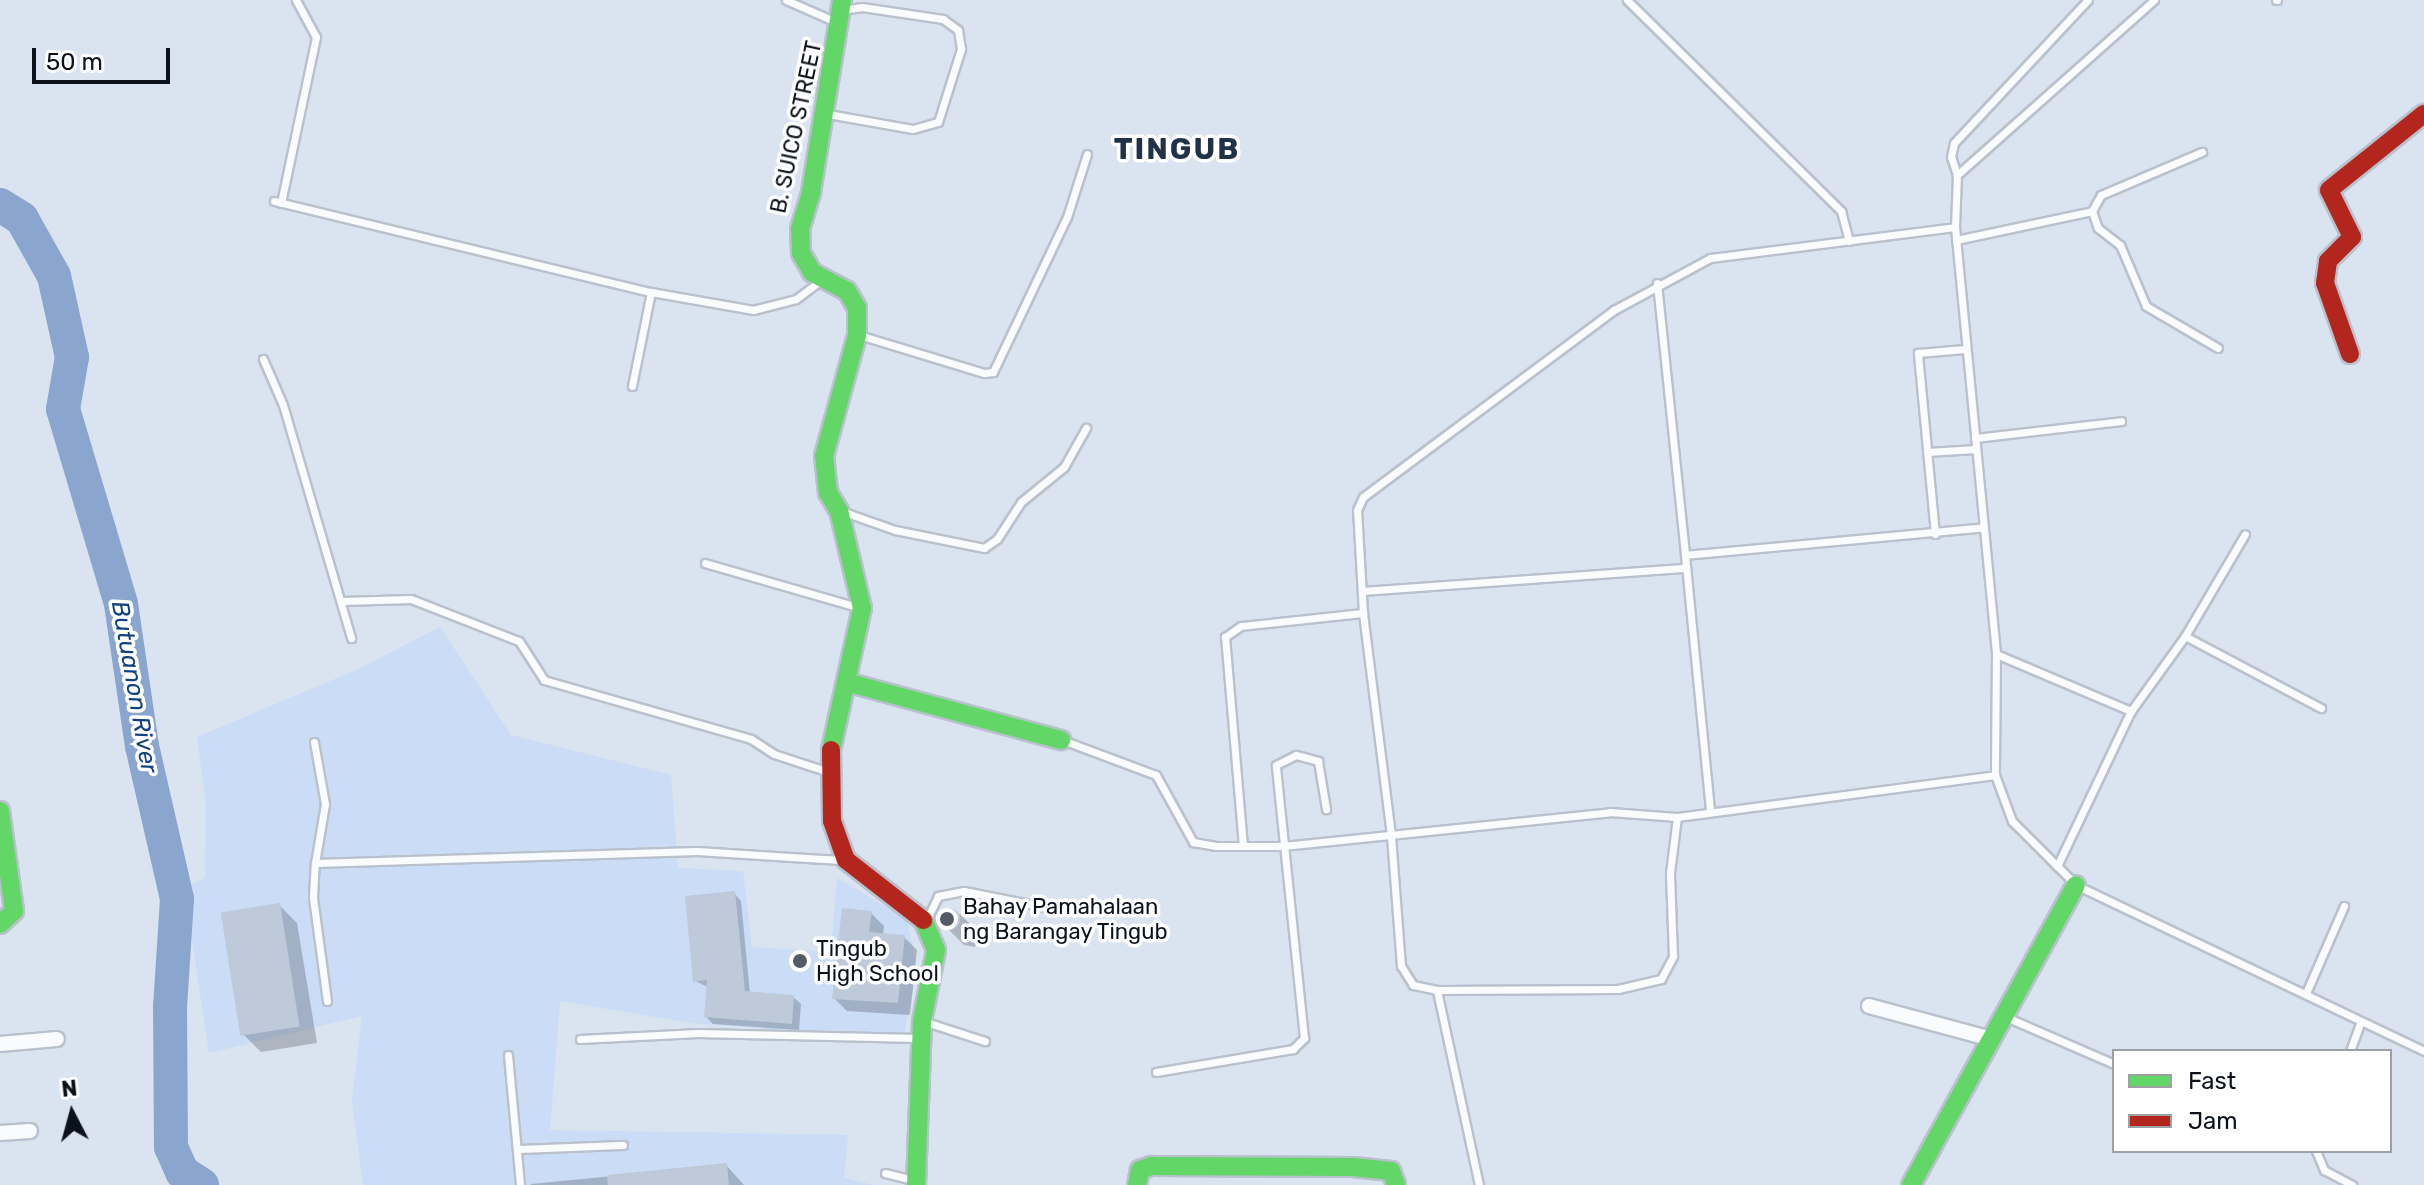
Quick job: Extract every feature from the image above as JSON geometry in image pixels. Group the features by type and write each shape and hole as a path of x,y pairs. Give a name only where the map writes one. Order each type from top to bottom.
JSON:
{"street":[{"name":"B. SUICO STREET","path":"843,11 826,113 800,229 801,253 822,280 847,291 857,308 857,335 824,456 828,493 839,511 862,608 831,773 832,821 846,860"},
{"path":"2350,354 2325,283 2328,261 2352,237 2351,230 2331,203 2329,190 2424,114"},
{"path":"846,682 1061,740"},
{"path":"0,811 13,886 14,911 2,924"},
{"path":"846,860 925,923 936,950 922,1030 916,1183"},
{"path":"1911,1185 2076,885"},
{"path":"1869,1006 1991,1039"},
{"path":"0,1044 57,1039"},
{"path":"0,1133 30,1131"},
{"path":"1137,1185 1140,1170 1182,1166 1353,1167 1391,1171 1396,1185"}],"lane":[{"path":"296,0 316,37 277,202 651,292 753,310 796,299 822,280"},
{"path":"786,0 843,11 862,7 943,19 958,30 961,49 938,122 913,129 845,121 826,113"},
{"path":"1627,0 1841,211 1849,241"},
{"path":"2088,0 1954,143 1951,157 1957,175 1956,240 1996,654 1995,775 2012,821 2076,885 2424,1051"},
{"path":"1957,175 2154,0"},
{"path":"1956,240 2092,211 2101,195 2202,152"},
{"path":"857,335 984,373 993,372 1067,217 1087,154"},
{"path":"2092,211 2098,228 2120,245 2146,306 2218,348"},
{"path":"1677,817 1670,873 1673,956 1661,979 1618,989 1437,990 1413,985 1401,966 1391,835 1363,613 1357,510 1363,497 1657,283 1710,258 1955,227"},
{"path":"1657,283 1710,812"},
{"path":"632,386 651,292"},
{"path":"1935,534 1918,353 1965,349"},
{"path":"263,359 277,384 351,638"},
{"path":"1975,438 2121,421"},
{"path":"839,511 895,530 984,548 997,539 1021,502 1064,467 1086,428"},
{"path":"1927,452 1976,449"},
{"path":"1685,555 1935,534 1984,527"},
{"path":"2057,866 2131,711 2185,636 2245,534"},
{"path":"705,563 862,608"},
{"path":"1362,591 1686,568"},
{"path":"342,601 411,599 519,641 544,680 751,739 774,754 831,773"},
{"path":"1243,846 1225,637 1241,626 1363,613"},
{"path":"2185,636 2321,708"},
{"path":"1996,654 2131,711"},
{"path":"1061,740 1156,775 1193,842 1243,846 1283,846 1610,812 1677,817 1995,775"},
{"path":"314,742 325,804 313,897 327,1001"},
{"path":"1156,1072 1293,1049 1304,1038 1305,1006 1283,846 1276,765 1284,758 1308,755 1318,761 1326,809"},
{"path":"315,863 697,851 846,860"},
{"path":"925,923 938,896 964,891 1061,910"},
{"path":"2306,993 2344,906"},
{"path":"1437,990 1479,1185"},
{"path":"2004,1015 2112,1063"},
{"path":"2351,1049 2361,1021"},
{"path":"580,1039 698,1033 922,1030 985,1041"},
{"path":"508,1055 520,1185"},
{"path":"517,1149 623,1145"},
{"path":"2317,1153 2324,1170 2352,1185"},
{"path":"885,1173 916,1183"}],"shaded area":[{"path":"440,627 511,735 671,775 678,868 743,871 752,947 831,952 837,878 907,919 917,969 903,1040 691,1023 560,1001 550,1130 848,1135 844,1178 874,1185 363,1185 352,1101 362,1016 209,1053 184,887 205,878 206,804 197,737 356,670"}],"building":[{"path":"735,891 745,991 794,995 792,1024 704,1017 707,980 693,982 685,896"},
{"path":"280,903 300,1026 240,1036 221,912"},
{"path":"842,908 872,911 869,932 905,935 898,1003 832,999"},
{"name":"Bahay Pamahalaan ng Barangay Tingub","path":"949,908 960,919 949,930 938,919"},
{"path":"727,1163 729,1185 608,1185 607,1175"}],"waterway":[{"name":"Butuanon River","path":"0,205 22,219 54,276 72,357 63,409 121,604 142,746 177,899 170,1006 171,1147 182,1172 202,1185"}],"traffic: fast":[{"path":"831,750 862,608 839,511 828,493 824,456 857,335 857,308 847,291 812,272 801,253 800,229 811,192 842,0"},
{"path":"846,682 1061,740"},
{"path":"0,811 14,911 0,924"},
{"path":"1911,1185 2076,885"},
{"path":"916,1185 922,1021 936,950 923,920"},
{"path":"1137,1185 1140,1170 1151,1166 1353,1167 1391,1171 1396,1185"}],"traffic: jam":[{"path":"2350,354 2325,283 2328,261 2352,237 2329,190 2424,114"},
{"path":"831,750 832,821 846,860 923,920"}],"place":[{"name":"Bahay Pamahalaan ng Barangay Tingub","path":"947,919"},
{"name":"Tingub High School","path":"800,961"}],"district":[{"name":"TINGUB","path":"1177,149"}]}
